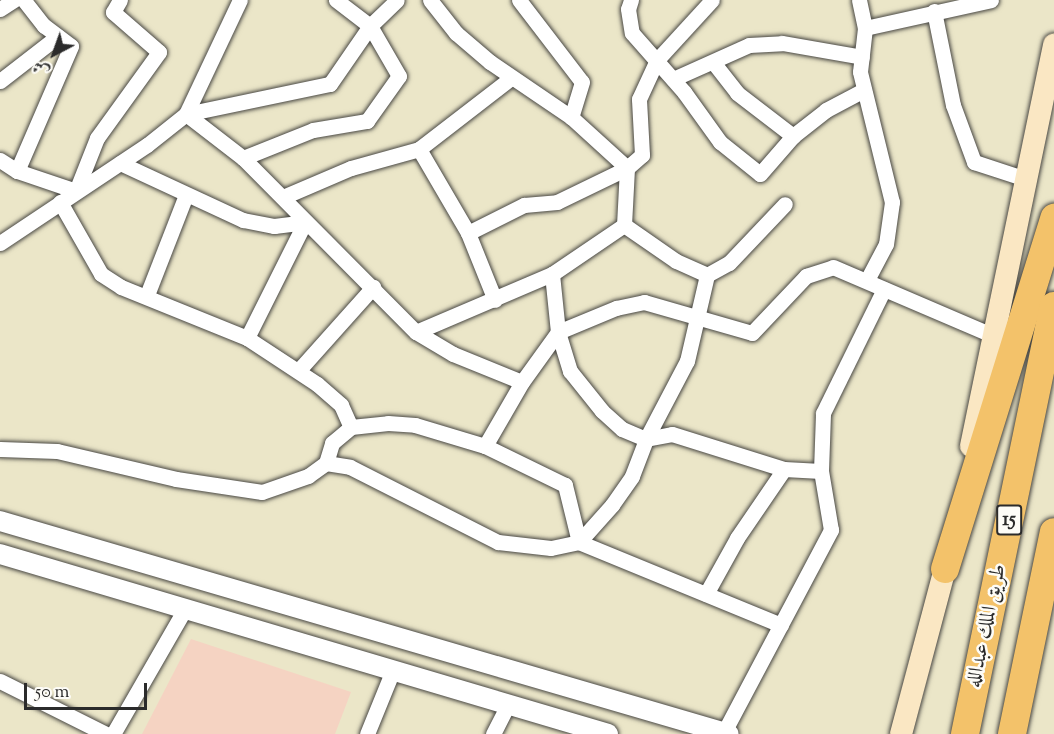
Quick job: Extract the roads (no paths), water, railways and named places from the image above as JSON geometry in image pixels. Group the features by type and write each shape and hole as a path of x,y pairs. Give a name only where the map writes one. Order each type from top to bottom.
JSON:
{"highway":[{"path":"945,569 1054,218"},
{"name":"طريق الملك عبدالله","path":"965,734 1054,306"},
{"name":"15","path":"1012,734 1054,532"}],"main road":[{"path":"901,734 945,569 1054,44"}],"street":[{"path":"0,9 14,0"},
{"path":"17,171 71,46 58,36 24,0"},
{"path":"76,191 97,138 159,52 113,12 120,0"},
{"path":"186,114 240,0"},
{"path":"243,158 313,130 367,121 399,76 370,27 336,0"},
{"path":"0,243 120,163 186,114 330,84 370,27 398,0"},
{"path":"430,0 456,33 512,78 571,117 627,168"},
{"path":"519,0 582,82 571,117"},
{"path":"468,233 524,205 557,202 627,168 642,155 639,99 657,60 712,0"},
{"path":"856,0 865,28 862,57 864,90 891,202 886,244 867,280"},
{"path":"865,28 991,0"},
{"path":"625,3 632,33 674,79 720,142 760,174 793,136 826,110 864,90"},
{"path":"934,11 954,105 974,162 1026,179"},
{"path":"0,81 58,36"},
{"path":"674,79 749,45 782,43 862,57"},
{"path":"713,62 737,93 793,136"},
{"path":"283,197 351,168 419,149 512,78"},
{"path":"186,114 243,158 416,332 453,354 522,382"},
{"path":"419,149 468,233 495,300"},
{"path":"0,159 17,171 76,191"},
{"path":"120,163 243,220 274,226 305,222"},
{"path":"624,225 627,168"},
{"path":"147,294 186,195"},
{"path":"60,202 101,274 121,287 147,294 247,338 298,371 341,405 351,427"},
{"path":"579,542 612,505 632,476 646,439 687,361 707,275 729,263 785,204"},
{"path":"247,338 305,222"},
{"path":"416,332 552,274 624,225"},
{"path":"624,225 676,261 707,275"},
{"path":"484,446 522,382 558,332 616,308 644,302 752,333 806,276 833,267 994,336"},
{"path":"552,274 558,332 570,371 602,411 622,429 646,439 672,434 784,469 820,471"},
{"path":"298,371 373,287"},
{"path":"0,521 727,733 831,530 820,471 822,413 884,289"},
{"path":"0,449 57,451 176,479 262,492 308,476 326,464 332,443 351,427 415,425 484,446 565,485 579,542"},
{"path":"326,464 350,467 498,542 551,548 579,542 781,625"},
{"path":"706,594 736,538 784,469"},
{"path":"0,554 608,734"},
{"path":"113,734 185,609"},
{"path":"367,734 393,670"},
{"path":"0,681 106,734"},
{"path":"494,734 508,704"}]}
